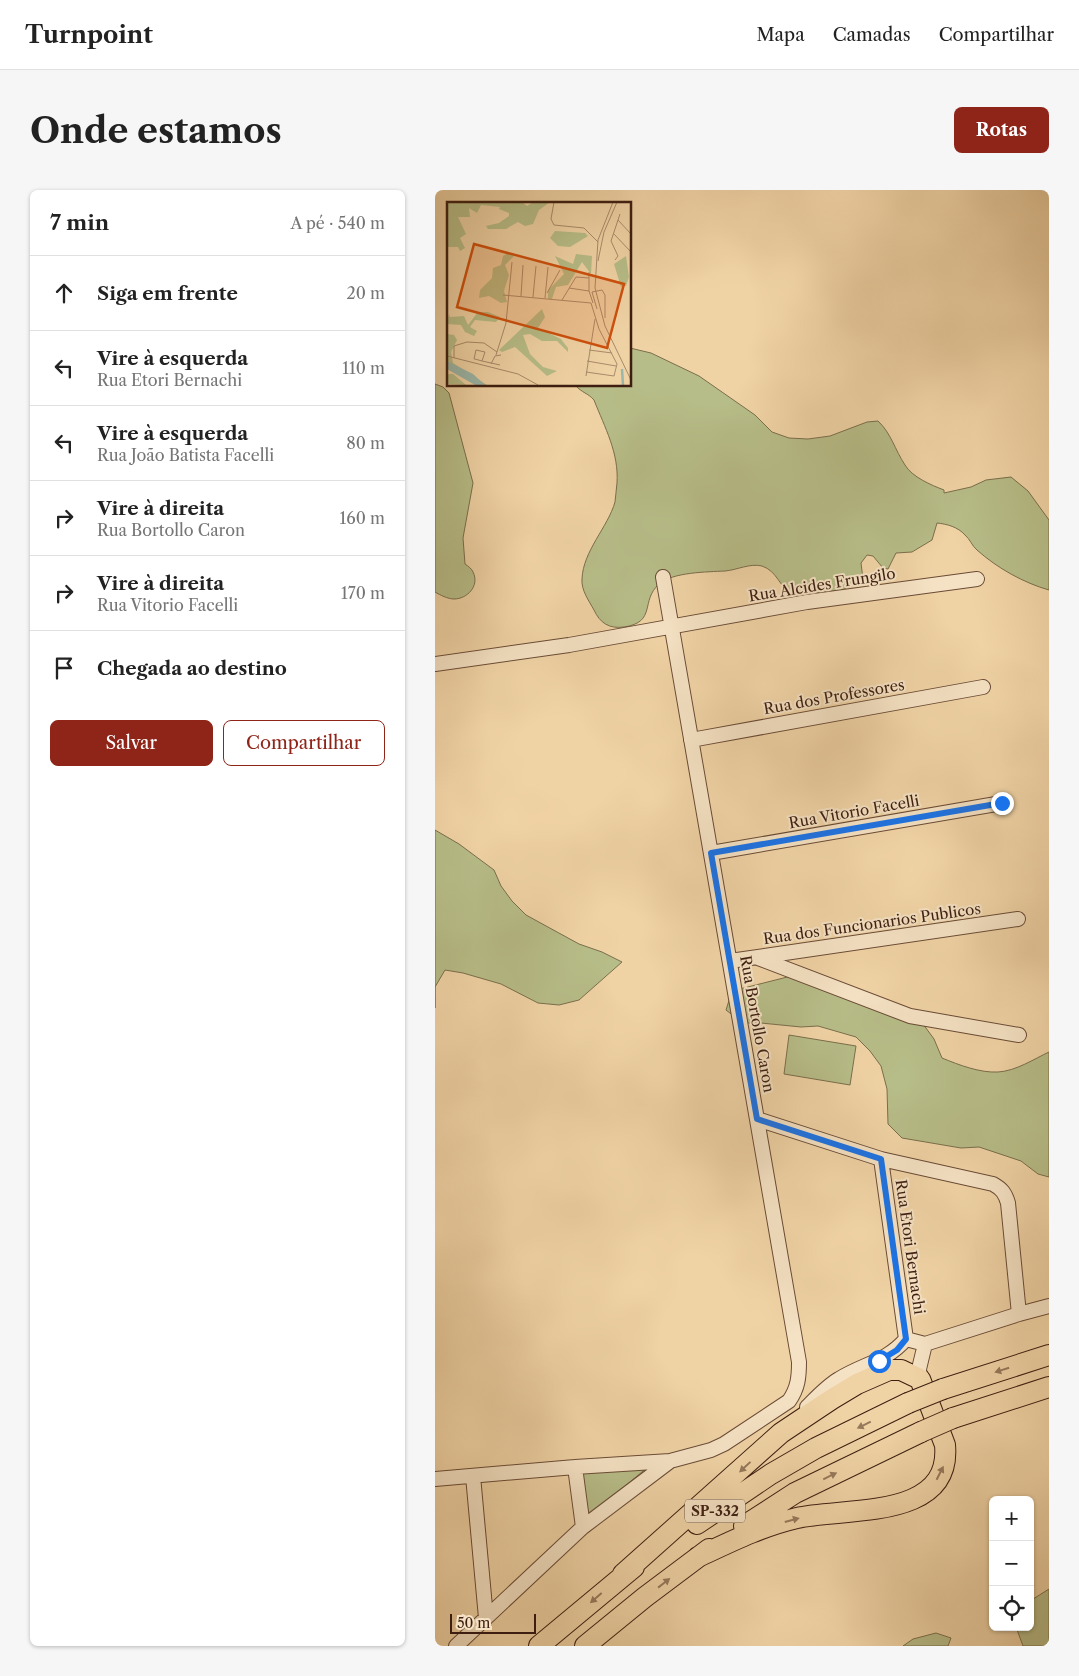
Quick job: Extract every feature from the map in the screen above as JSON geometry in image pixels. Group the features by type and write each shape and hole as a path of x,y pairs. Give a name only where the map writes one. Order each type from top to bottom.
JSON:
{"highway":[{"name":"SP-332","path":"539,1646 623,1574 771,1474 817,1448 907,1403 1049,1355"},
{"path":"623,1574 781,1434 857,1384 889,1370 901,1370 920,1379 945,1445 946,1456 939,1478 929,1490 910,1500 877,1509 830,1513 798,1518 767,1526 698,1557"},
{"name":"SP-332","path":"585,1646 698,1557 795,1493 953,1418 1049,1387"}],"street":[{"name":"Rua Bortollo Caron","path":"663,577 799,1362 799,1377 795,1391 789,1401 724,1444 711,1450 670,1461"},
{"name":"Rua Alcides Frungilo","path":"435,664 569,645 807,602 977,579"},
{"name":"Rua dos Professores","path":"691,740 983,687"},
{"name":"Rua Vitorio Facelli","path":"711,853 1002,803"},
{"name":"Rua dos Funcionarios Publicos","path":"730,961 1018,919"},
{"path":"757,957 910,1016 1019,1035"},
{"path":"757,1119 881,1159 993,1184 1001,1188 1008,1203 1019,1314"},
{"name":"Rua Etori Bernachi","path":"881,1159 906,1339"},
{"path":"781,1434 813,1401 839,1379 879,1361 897,1350 906,1339 925,1344 1049,1306"},
{"path":"920,1379 919,1369 925,1344"},
{"path":"435,1479 670,1461"},
{"path":"456,1646 583,1527 670,1461"},
{"path":"575,1467 583,1527"},
{"path":"473,1476 486,1618"}],"green space":[{"path":"631,348 651,353 699,376 755,415 772,432 789,438 808,439 830,436 867,422 878,421 890,436 908,469 922,480 944,490 944,493 971,487 986,480 1011,477 1028,491 1049,520 1049,590 1002,569 977,550 959,530 937,523 932,540 912,552 896,553 888,569 883,568 873,556 867,555 861,563 863,579 828,595 799,599 792,596 767,568 757,565 725,571 691,573 673,577 659,584 650,597 645,616 641,621 624,627 609,626 602,622 588,599 584,591 582,579 583,569 591,549 607,521 615,502 617,483 616,461 614,451 594,400 576,386 631,386"},
{"path":"435,384 443,387 449,393 473,483 463,538 465,564 472,571 475,582 468,594 454,599 435,592"},
{"path":"435,830 459,844 494,870 501,886 526,915 579,944 602,952 622,962 579,1000 559,1005 538,1003 501,984 445,970 435,987"},
{"path":"811,971 923,1024 934,1039 942,1058 962,1066 984,1071 1005,1071 1049,1052 1049,1177 1038,1174 1021,1161 979,1147 961,1148 902,1138 888,1124 887,1089 881,1066 856,1037 818,1026 801,1027 743,1023 726,1010 732,991"},
{"path":"789,1035 856,1046 850,1085 784,1074"},
{"path":"649,1466 585,1520 579,1471"},
{"path":"1049,1589 1049,1646 1023,1646 1017,1631 1034,1631 1034,1598"},
{"path":"936,1633 951,1638 948,1646 903,1646 913,1639"}],"route":[{"path":"879,1361 897,1350 906,1339 881,1159 757,1119 711,853 1002,803"}]}
